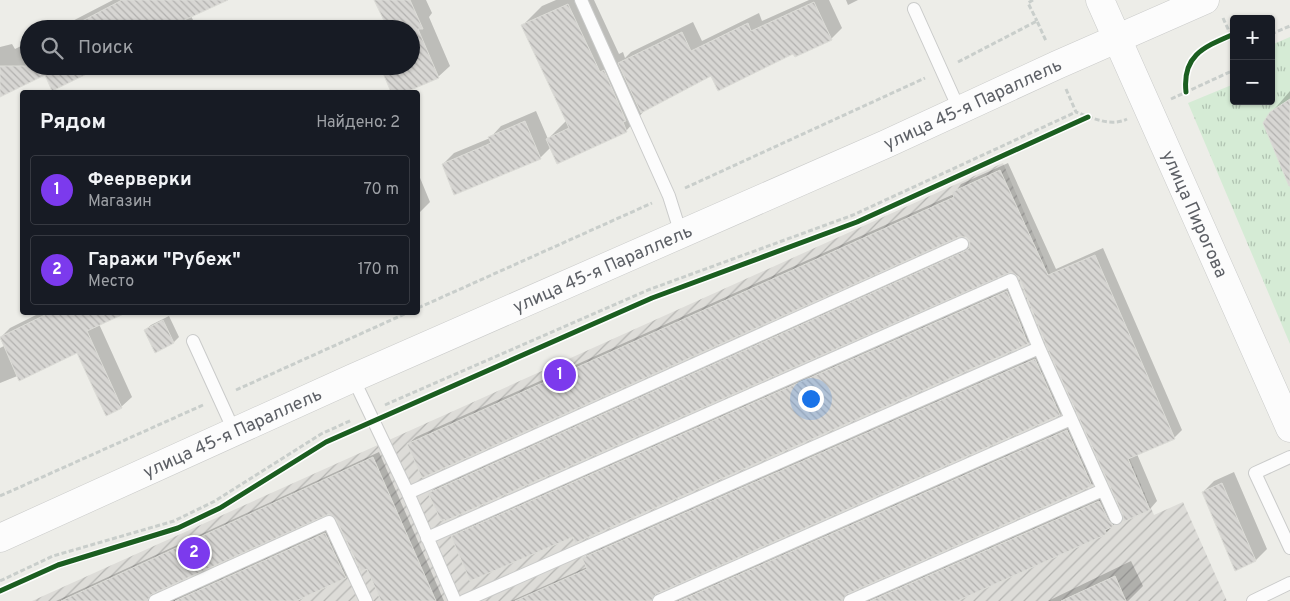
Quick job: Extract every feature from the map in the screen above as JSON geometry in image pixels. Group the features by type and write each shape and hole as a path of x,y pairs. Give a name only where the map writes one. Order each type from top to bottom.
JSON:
{"main road":[{"name":"улица Пирогова","path":"1100,0 1290,428"},
{"name":"улица 45-я Параллель","path":"0,538 353,378 877,148 1118,38 1212,4"}],"lane":[{"path":"581,0 669,196 680,234"},
{"path":"914,9 959,109"},
{"path":"408,493 962,244"},
{"path":"427,538 1011,280 1070,419 1116,518"},
{"path":"193,341 235,433"},
{"path":"464,601 1039,348"},
{"path":"353,378 408,493 455,601"},
{"path":"659,601 1070,419"},
{"path":"1290,457 1256,473 1290,548"},
{"path":"850,601 1103,490"},
{"path":"155,601 328,522 365,601"},
{"path":"1253,601 1290,583"}],"path":[{"path":"1033,0 1028,3 1037,22"},
{"path":"1212,4 1230,31"},
{"path":"1275,32 1290,26"},
{"path":"1222,39 1230,35"},
{"path":"1185,86 1186,92"},
{"path":"0,581 53,556 174,521 215,501 321,434 369,412 648,290 853,215 1076,112"},
{"path":"1079,121 1088,117"}],"shaded area":[{"path":"1003,163 1154,515 1183,502 1227,601 32,601"}],"green space":[{"path":"1290,37 1290,344 1188,103 1230,86 1230,105 1275,105 1275,43"}],"building":[{"path":"122,0 228,0 185,20 84,20"},
{"path":"374,0 410,0 419,20 384,20"},
{"path":"814,2 832,40 795,57 793,54 718,91 711,76 641,113 618,63 682,32 691,51 748,23 751,31"},
{"path":"568,4 600,72 604,70 626,121 623,122 627,132 557,164 546,139 569,128 521,25"},
{"path":"420,34 439,78 411,90 390,90 384,75 420,75"},
{"path":"0,66 20,66 20,75 45,75 0,97"},
{"path":"45,75 85,75 54,90 52,90"},
{"path":"1290,99 1289,186 1263,123 1270,112"},
{"path":"525,121 541,159 454,195 442,164 491,143 488,137"},
{"path":"1000,170 1048,275 1095,255 1175,439 1128,459 1150,510 1123,522 1123,515 1046,345 1019,277 1011,272 445,521 444,519 441,521 428,493 965,251 969,248 970,241 966,237 959,237 422,478 407,444 954,197 952,192"},
{"path":"1007,291 1028,344 575,543 573,537 470,581 451,536"},
{"path":"45,315 122,315 87,331 122,408 106,416 77,353 19,381 0,337"},
{"path":"163,320 174,343 155,353 144,330"},
{"path":"1035,359 1060,415 656,594 651,601 515,601 587,569 582,558"},
{"path":"1067,430 1092,486 847,594 842,601 679,601"},
{"path":"373,457 436,601 381,601 367,569 361,571 336,519 329,514 152,594 147,601 61,601"},
{"path":"1222,483 1256,561 1235,571 1202,492"},
{"path":"1099,501 1109,521 1114,526 1105,530 1107,534 957,601 870,601"},
{"path":"325,533 346,578 296,601 175,601"},
{"path":"1115,576 1126,601 1061,601"}],"cycle path":[{"path":"1186,92 1188,69 1197,54 1213,43 1230,36"},
{"path":"0,591 58,565 178,528 220,508 326,442 652,298 857,222 1088,117"}],"place":[{"name":"Феерверки","path":"560,375"},
{"name":"Гаражи \"Рубеж\"","path":"194,553"}]}
